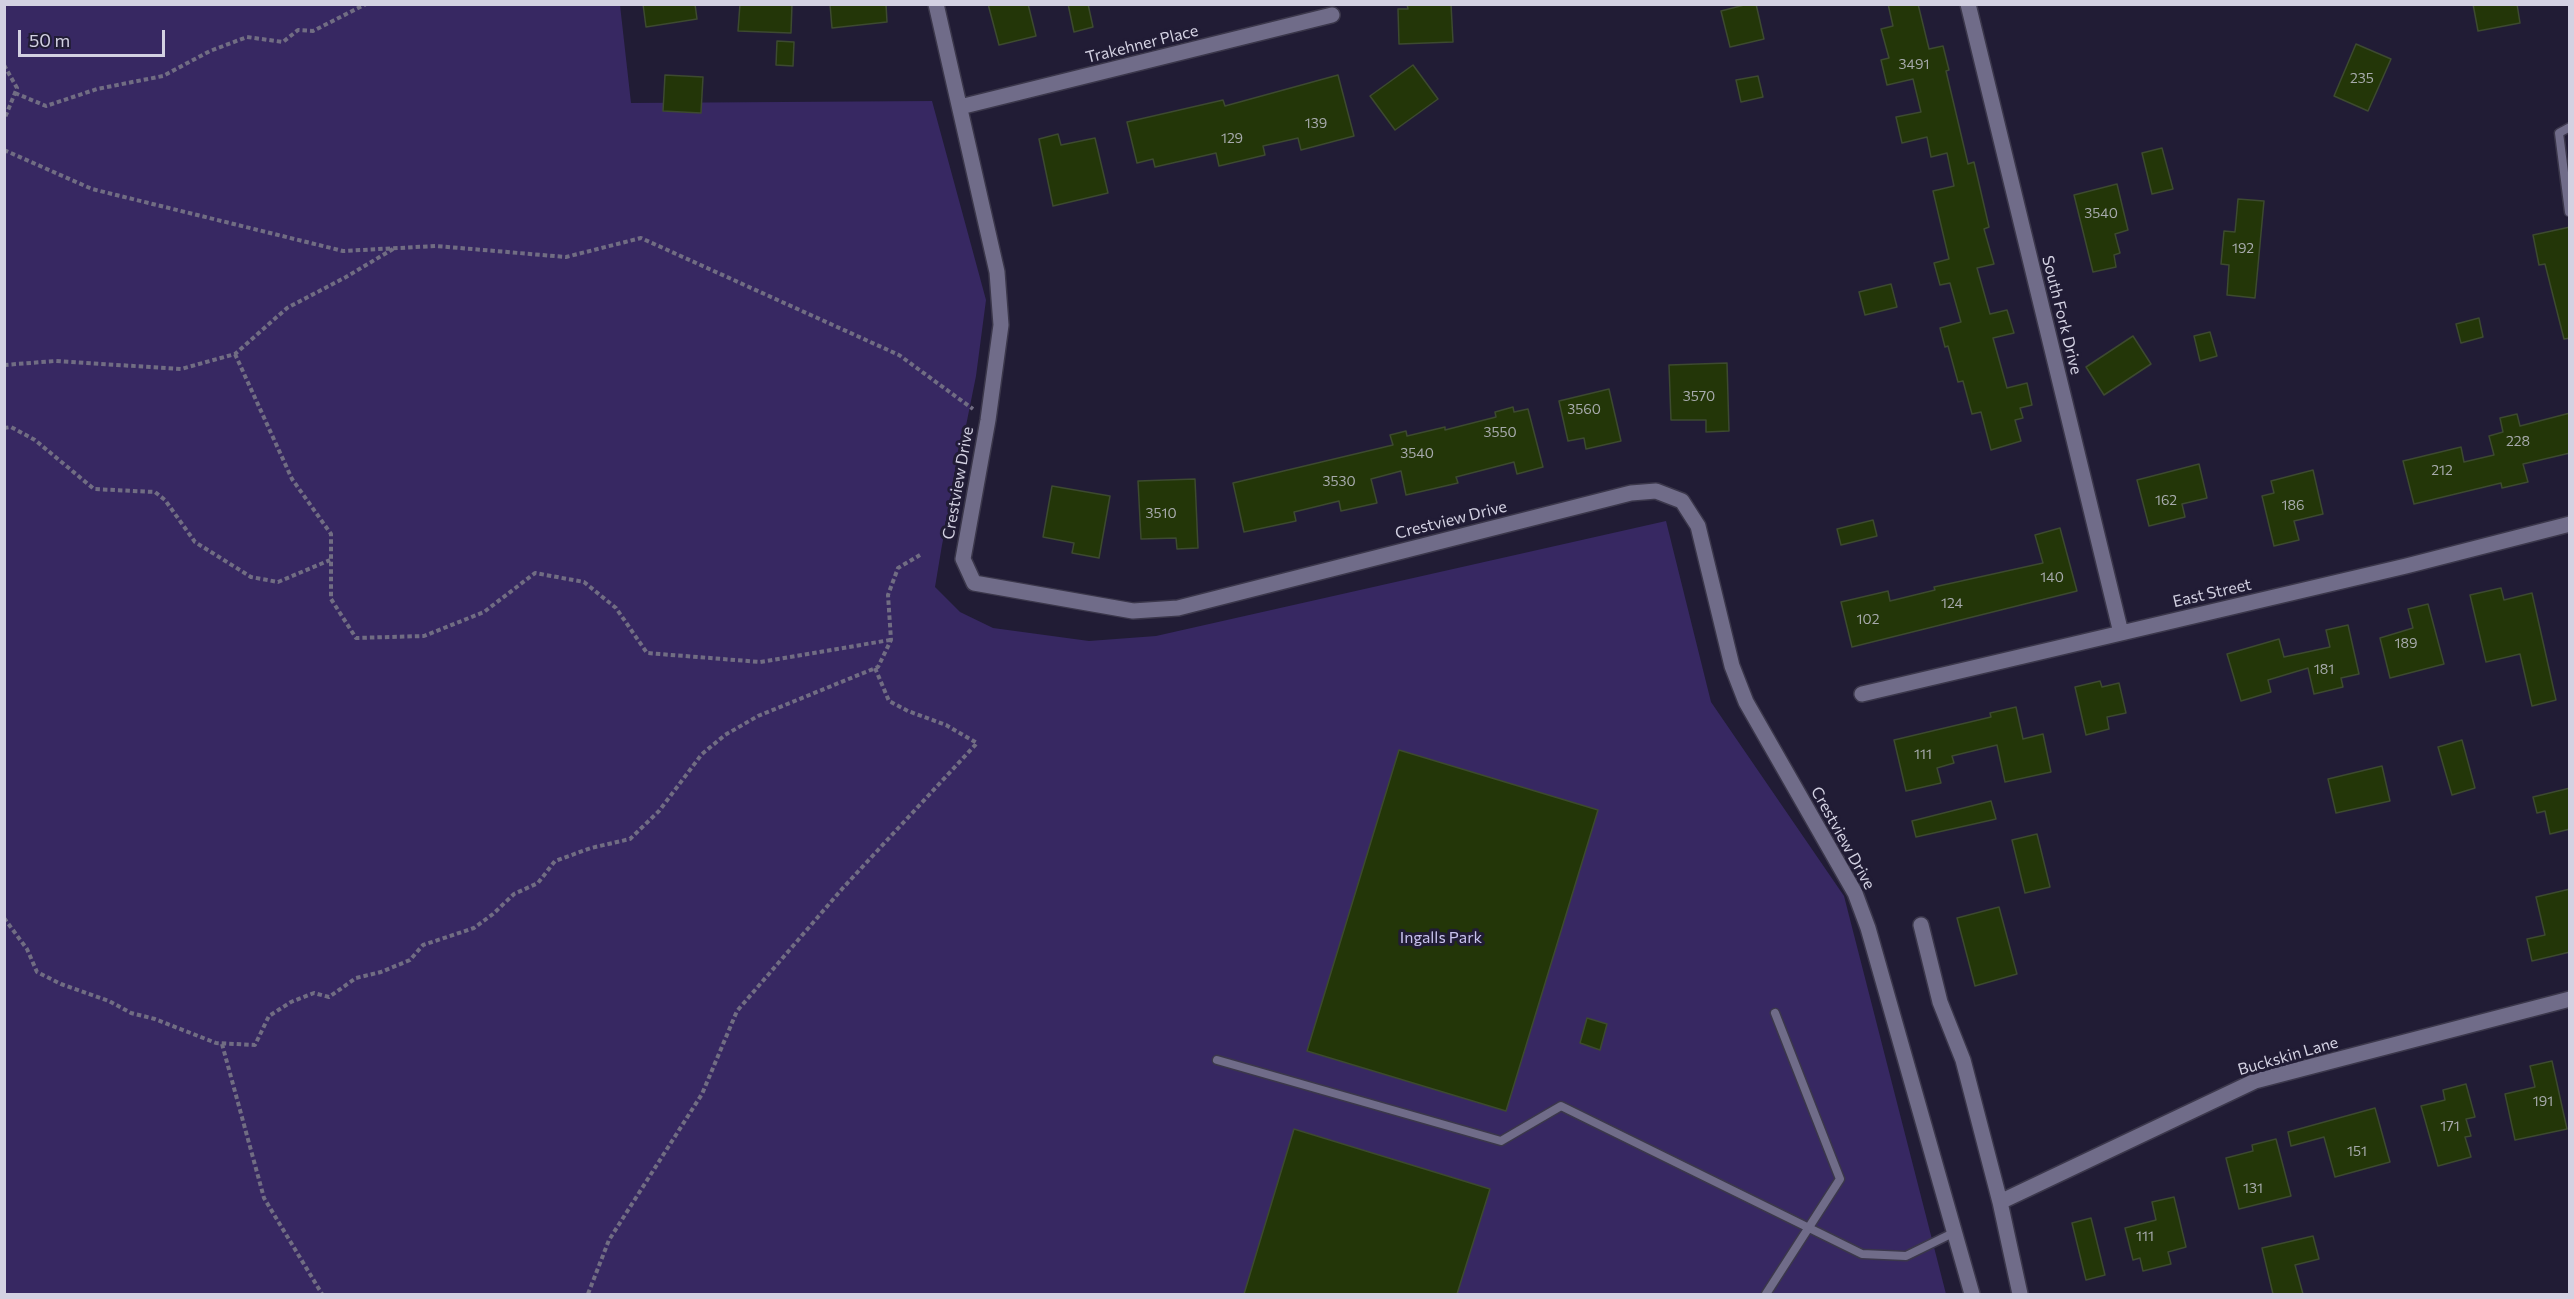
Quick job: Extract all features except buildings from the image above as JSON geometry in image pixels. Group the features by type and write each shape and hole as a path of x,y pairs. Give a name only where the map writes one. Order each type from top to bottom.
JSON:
{"street":[{"name":"Crestview Drive","path":"936,4 997,272 999,294 1001,325 988,420 963,559 974,583 1133,611 1178,608 1631,493 1656,491 1682,501 1698,526 1732,666 1746,702 1855,893 1868,928 1972,1294"},
{"name":"South Fork Drive","path":"1968,4 2121,633"},
{"name":"Trakehner Place","path":"960,107 1332,15"},
{"name":"East Street","path":"1862,694 2406,566 2570,524"},
{"path":"1921,925 1940,1002 1963,1060 2000,1202 2020,1294"},
{"name":"Buckskin Lane","path":"2000,1202 2255,1081 2570,999"}],"lane":[{"path":"2569,212 2559,133 2570,127"},
{"path":"1766,1294 1840,1179 1776,1014"},
{"path":"1217,1060 1501,1141 1561,1106 1862,1254 1906,1256 1956,1232"}],"path":[{"path":"15,93 46,106 97,89 163,76 210,51 247,37 283,42 298,30 313,31 366,4"},
{"path":"4,65 16,88 4,120"},
{"path":"4,150 92,189 343,251 436,246 566,257 641,238 899,355 988,420"},
{"path":"4,365 55,361 181,369 235,354 286,308 346,277 393,248"},
{"path":"235,354 292,479 331,534 331,599 356,638 424,636 484,612 535,573 584,582 616,608 647,653 760,662 891,640"},
{"path":"4,428 11,427 35,441 94,489 155,492 165,500 195,542 251,577 278,582 330,560"},
{"path":"4,918 27,949 37,972 61,984 109,1001 132,1013 155,1019 216,1043 255,1045 269,1016 291,1002 314,993 329,997 356,978 381,972 410,960 423,945 474,928 514,894 538,883 555,861 591,848 630,839 659,811 702,754 725,735 758,716 878,667 891,640 888,595 898,568 920,555"},
{"path":"588,1294 609,1240 702,1094 737,1011 842,889 977,743 946,724 908,711 889,701 876,668"},
{"path":"222,1044 264,1198 322,1294"}],"green space":[{"name":"Ingalls Park","path":"5,4 620,5 631,103 932,101 986,300 976,376 935,587 960,612 993,628 1089,641 1156,636 1666,521 1711,702 1844,896 1946,1294 5,1294"}]}
